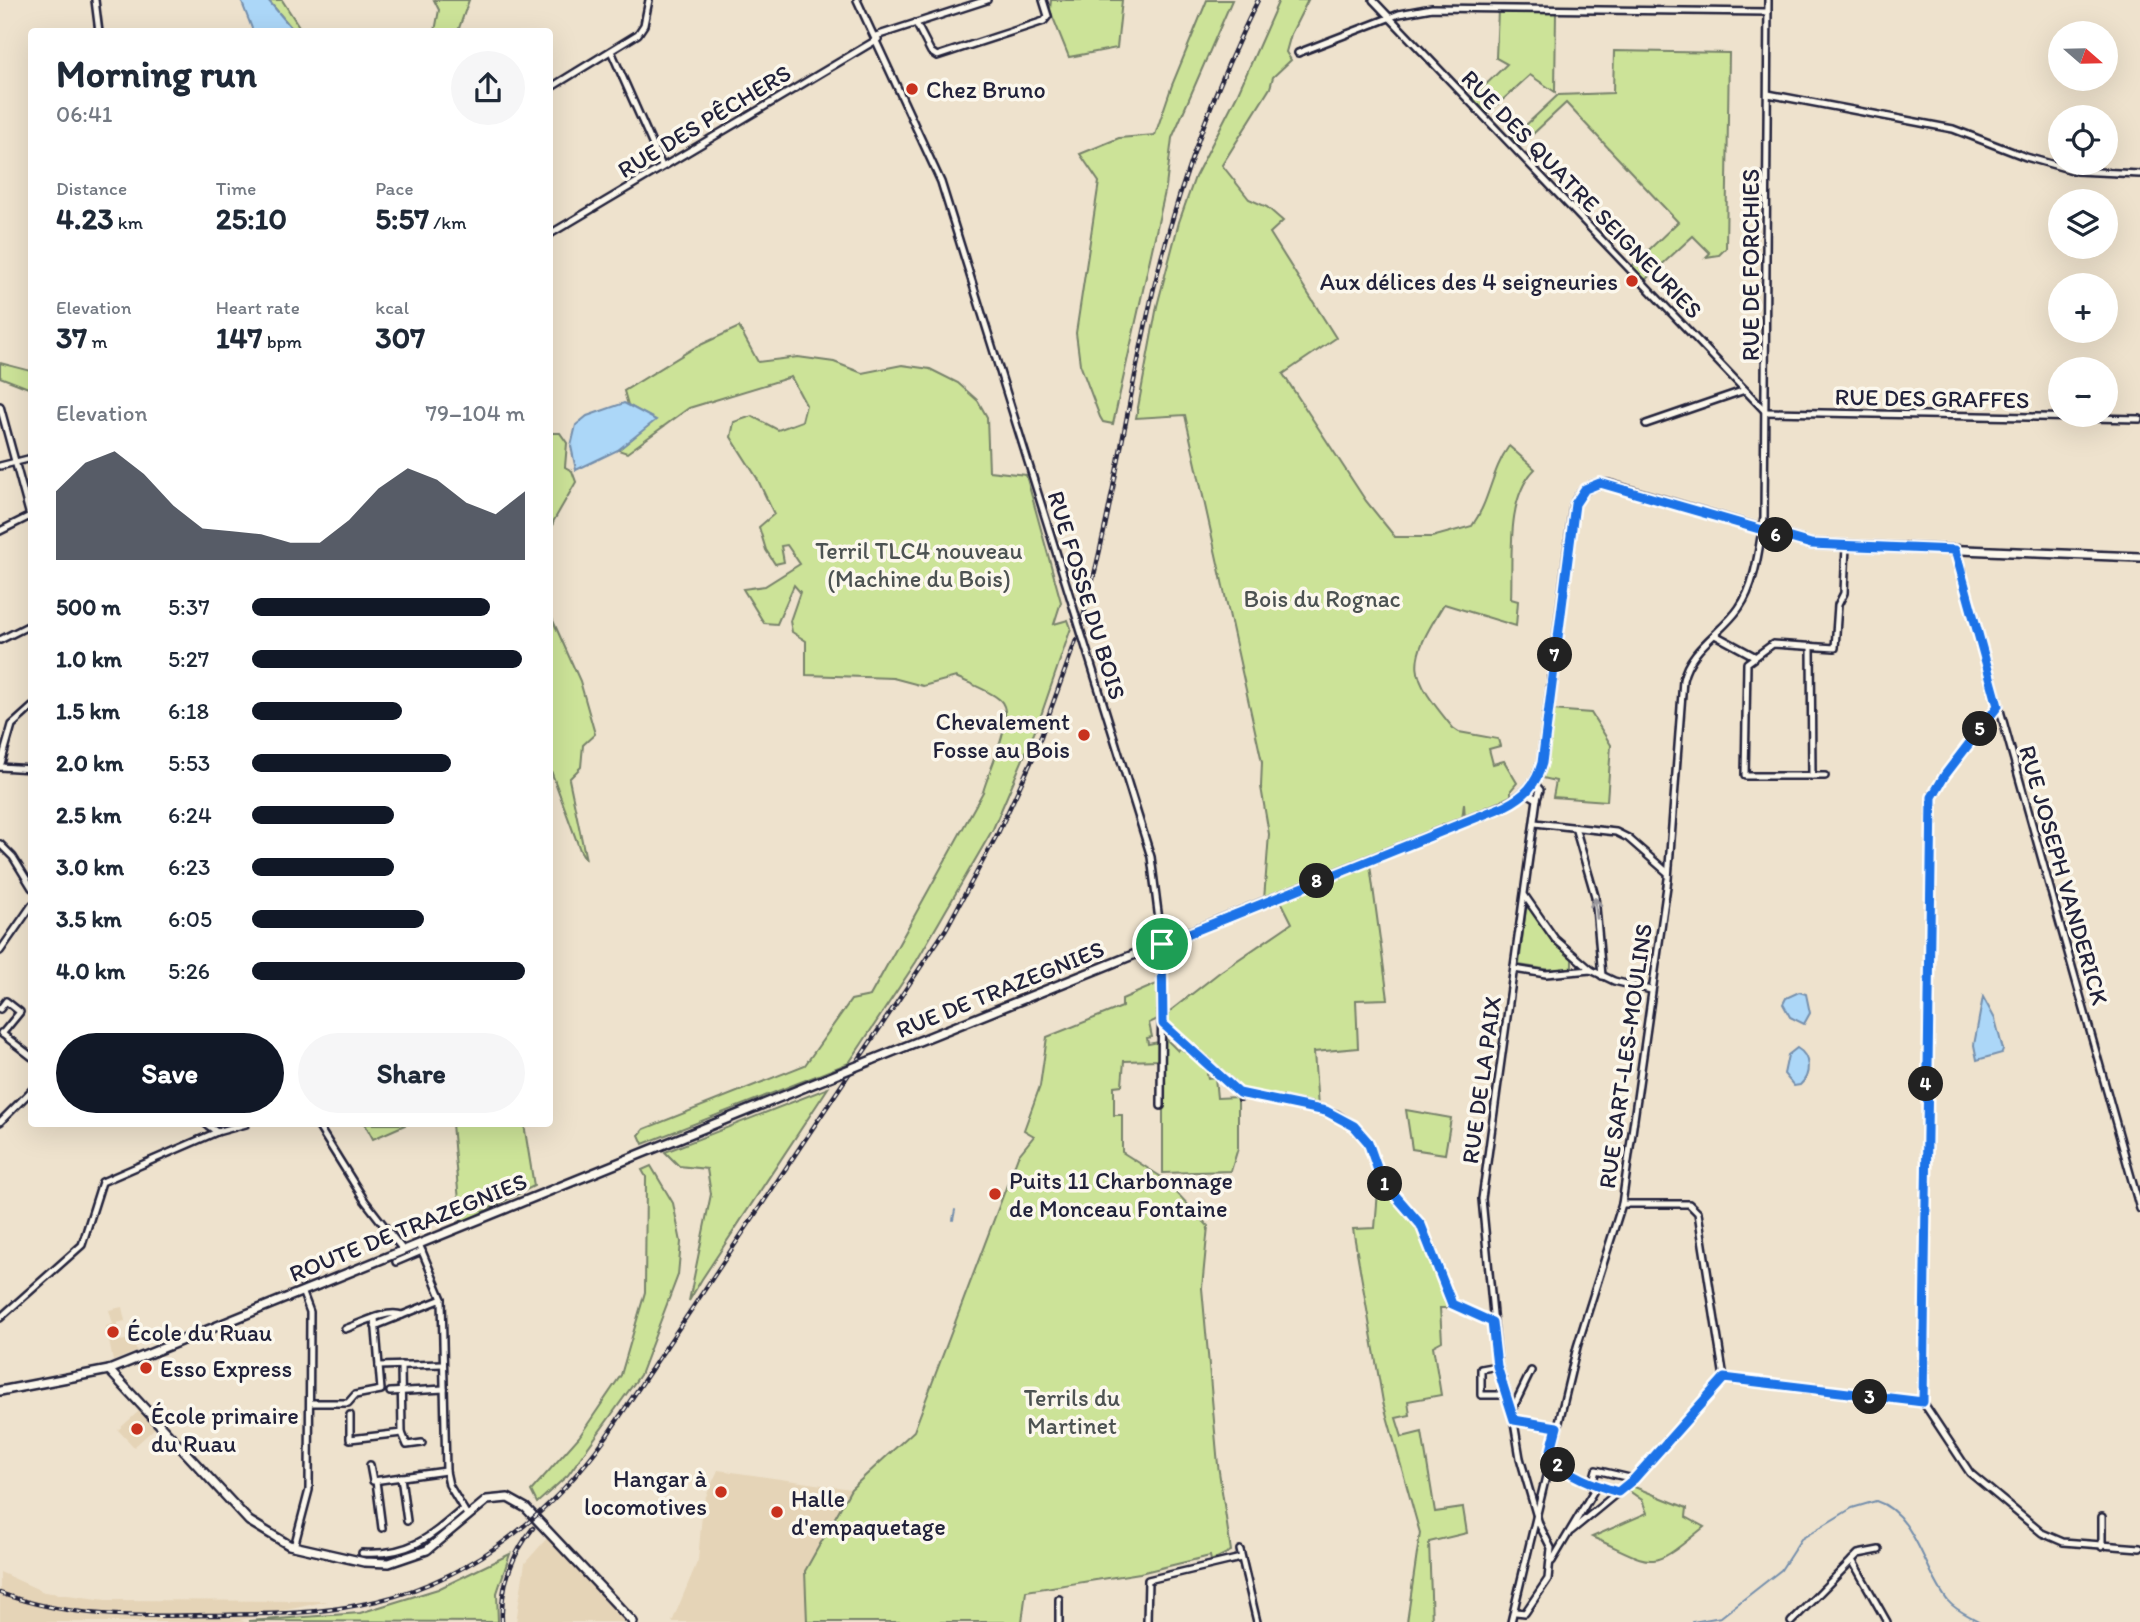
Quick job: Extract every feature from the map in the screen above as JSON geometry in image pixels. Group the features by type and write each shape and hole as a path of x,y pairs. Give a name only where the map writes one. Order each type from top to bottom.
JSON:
{"main road":[{"name":"RUE DE TRAZEGNIES","path":"825,1079 1500,808 1527,793 1542,763 1573,513 1580,495 1593,485 1608,484 1762,531"},
{"path":"1762,531 1811,544 2140,557"},
{"name":"ROUTE DE TRAZEGNIES","path":"0,1391 109,1370 403,1250 420,1248 825,1079"},
{"path":"109,1370 249,1521 278,1541 368,1563 392,1562 426,1550 465,1512 493,1498 508,1498 519,1502 633,1622"}],"street":[{"path":"95,0 98,28"},
{"path":"553,86 638,34 644,25 649,0"},
{"name":"RUE FOSSE DU BOIS","path":"857,0 877,38 941,182 1151,857 1162,944 1161,1106"},
{"name":"RUE DES PÊCHERS","path":"553,232 877,38 987,0"},
{"path":"916,23 930,52 937,56 1044,21 1048,16 1043,0"},
{"name":"RUE DES QUATRE SEIGNEURIES","path":"1373,0 1766,412"},
{"name":"RUE DE FORCHIES","path":"1735,614 1749,587 1762,531 1766,412 1768,0"},
{"path":"1298,53 1390,17 1432,8 1768,12"},
{"path":"611,51 662,166"},
{"path":"1768,94 1954,129 2026,157 2076,171 2140,174"},
{"path":"1646,424 1745,390"},
{"path":"0,406 28,506"},
{"name":"RUE DES GRAFFES","path":"1766,412 2140,419"},
{"path":"0,466 28,459"},
{"path":"0,531 28,517"},
{"path":"1825,776 1745,776 1746,663 1773,644 1835,648 1838,606 1844,593 1846,545"},
{"name":"RUE JOSEPH VANDERICK","path":"1955,550 2140,1209"},
{"name":"RUE SART-LES-MOULINS","path":"1516,1612 1536,1511 1577,1347 1622,1204 1668,873 1683,680 1694,656 1735,614"},
{"path":"0,640 28,626"},
{"path":"1715,635 1754,656"},
{"path":"1811,646 1811,776"},
{"path":"1998,706 1945,775 1932,797 1923,1402 1970,1473 2042,1533 2063,1542 2140,1548"},
{"path":"28,711 12,725 0,767 28,769"},
{"name":"RUE DE LA PAIX","path":"1534,783 1540,790 1482,1199 1497,1366 1512,1410 1520,1458 1536,1511 1551,1548 1552,1560"},
{"path":"1527,793 1537,799"},
{"path":"1535,822 1607,829 1625,836 1668,873"},
{"path":"1575,827 1595,896 1602,976"},
{"path":"0,844 13,857 28,881"},
{"path":"1525,896 1555,939 1591,970 1602,976 1651,990"},
{"path":"0,951 28,911"},
{"path":"1514,970 1546,974 1591,970"},
{"path":"0,1009 6,1001 20,1012 1,1033 28,1054"},
{"path":"1163,1024 1240,1095 1326,1111 1354,1126 1368,1142 1381,1179 1421,1225 1452,1304 1492,1322"},
{"path":"0,1122 28,1094"},
{"path":"210,1127 217,1132"},
{"path":"0,1318 82,1245 102,1182 217,1132 235,1127"},
{"path":"319,1127 365,1201 403,1250"},
{"path":"1622,1204 1689,1204 1698,1213 1724,1378"},
{"path":"362,1553 385,1555 409,1548 430,1537 465,1512 449,1485 446,1471 442,1299 420,1248 396,1262"},
{"path":"294,1547 309,1490 310,1312 303,1291"},
{"path":"375,1326 442,1299"},
{"path":"345,1329 374,1318 397,1313 402,1315"},
{"path":"310,1403 348,1403 355,1395 381,1390 374,1318"},
{"path":"379,1366 443,1364"},
{"path":"401,1365 402,1433 407,1445 422,1443"},
{"path":"1497,1366 1481,1369 1481,1395 1506,1395"},
{"path":"1512,1410 1531,1370"},
{"path":"1724,1378 1923,1402"},
{"path":"1571,1531 1634,1479 1724,1378"},
{"path":"390,1392 444,1389"},
{"path":"350,1415 350,1439 402,1433"},
{"path":"1514,1420 1557,1427"},
{"path":"1549,1458 1566,1472 1594,1486 1618,1492"},
{"path":"370,1465 373,1481 376,1481 382,1528"},
{"path":"1511,1622 1516,1612 1525,1612 1548,1579 1552,1560 1571,1531 1594,1486 1596,1470 1634,1479"},
{"path":"376,1481 446,1471"},
{"path":"401,1478 407,1521"},
{"path":"2102,1517 2102,1547"},
{"path":"1240,1550 1257,1622"},
{"path":"1791,1622 1852,1560 1864,1552 1879,1550"},
{"path":"1147,1622 1146,1585 1152,1578 1241,1558"},
{"path":"1852,1560 1887,1622"},
{"path":"1059,1599 1059,1622"}],"shaded area":[{"name":"École du Ruau","path":"122,1307 125,1321 117,1323 120,1341 132,1339 137,1351 113,1361 106,1326 113,1324 109,1310"},
{"name":"École primaire du Ruau","path":"139,1411 155,1428 134,1447 118,1430"},
{"path":"718,1470 851,1489 805,1571 807,1622 672,1622 698,1560 703,1503"},
{"path":"548,1537 626,1622 516,1622 525,1563"},
{"path":"0,1572 44,1592 106,1600 328,1601 240,1620 245,1622 0,1622"}],"green space":[{"path":"268,0 282,0 300,28 291,28"},
{"path":"434,0 469,0 459,28 436,28 439,10"},
{"path":"1051,0 1122,0 1117,48 1069,57 1050,10"},
{"path":"1207,0 1232,0 1172,138 1166,187 1113,424 1103,422 1080,364 1076,333 1099,182 1080,154 1119,138 1155,135 1172,85"},
{"name":"Bois du Rognac","path":"1279,0 1308,0 1291,34 1286,52 1291,60 1273,77 1270,88 1222,165 1249,199 1267,207 1283,221 1270,233 1336,338 1283,374 1366,501 1395,537 1432,537 1472,526 1509,446 1535,469 1519,496 1512,530 1511,599 1518,601 1516,626 1444,604 1423,641 1417,668 1427,694 1453,728 1459,732 1498,739 1500,746 1489,749 1493,764 1504,761 1517,783 1511,790 1511,799 1465,818 1464,803 1462,820 1264,900 1269,834 1261,787 1262,762 1185,415 1136,418 1157,306 1179,222 1195,177 1238,93"},
{"path":"1498,10 1556,12 1555,92 1530,75 1487,114 1472,98 1507,64 1496,58"},
{"path":"1614,51 1729,53 1726,248 1719,255 1706,257 1710,253 1693,236 1644,281 1632,266 1678,222 1566,103 1519,147 1511,139 1558,95 1613,93"},
{"name":"Terril TLC4 nouveau (Machine du Bois)","path":"739,327 758,362 798,357 834,362 862,373 902,365 930,369 958,383 978,401 987,417 989,471 1026,475 1061,602 1054,624 1068,620 1071,628 1038,724 993,829 916,962 849,1063 643,1144 639,1135 644,1129 805,1065 851,1000 870,996 983,792 1000,744 1005,718 1004,707 996,696 956,677 923,686 893,678 806,675 806,641 792,632 790,621 800,592 794,585 777,624 764,623 743,589 765,586 800,564 787,545 781,546 784,562 775,564 766,550 759,527 774,514 757,478 731,437 734,422 752,416 778,430 802,421 806,405 791,377 689,408 627,453 618,450 655,420 628,405 624,391 694,348"},
{"path":"0,363 28,370 28,388 0,377"},
{"path":"553,433 560,433 567,443 565,467 572,471 576,482 553,522"},
{"path":"553,621 580,681 595,734 583,745 581,767 569,779 586,860 553,776"},
{"path":"1552,710 1591,713 1611,745 1607,801 1553,797 1556,781 1543,778"},
{"path":"1370,865 1388,999 1356,1000 1358,1048 1314,1052 1318,1107 1241,1091 1167,1024 1165,1015 1220,972 1292,923 1281,901"},
{"path":"1526,908 1532,909 1549,937 1572,959 1572,968 1550,970 1519,965"},
{"name":"Terrils du Martinet","path":"1159,983 1160,1018 1149,1023 1152,1037 1147,1038 1148,1044 1159,1042 1159,1060 1124,1061 1122,1085 1114,1086 1114,1115 1122,1115 1122,1152 1163,1178 1208,1226 1202,1288 1218,1465 1231,1551 1211,1561 1210,1556 1140,1573 1026,1591 1022,1622 807,1622 805,1571 851,1489 914,1431 1018,1156 1034,1136 1024,1130 1040,1086 1047,1037 1122,1007 1122,999"},
{"path":"1163,1036 1178,1051 1180,1048 1185,1052 1188,1050 1216,1073 1207,1074 1208,1078 1215,1077 1217,1098 1238,1097 1238,1148 1231,1171 1163,1173"},
{"path":"828,1088 689,1301 711,1194 707,1169 679,1166 665,1152"},
{"path":"1406,1110 1451,1118 1445,1154 1412,1149"},
{"path":"367,1127 400,1127 373,1139"},
{"path":"452,1127 524,1127 534,1186 461,1223"},
{"path":"651,1166 673,1203 681,1242 678,1275 640,1375 568,1475 537,1503 531,1491 579,1437 621,1375 645,1292 646,1177 642,1170"},
{"path":"1379,1179 1421,1228 1453,1308 1440,1308 1442,1341 1433,1346 1441,1395 1408,1401 1410,1415 1396,1418 1402,1437 1422,1432 1435,1512 1463,1508 1467,1533 1429,1542 1432,1622 1407,1622 1420,1533 1383,1402 1353,1229 1375,1228"},
{"path":"1632,1486 1687,1508 1686,1517 1704,1527 1671,1552 1651,1560 1628,1554 1592,1537 1647,1513 1642,1500 1628,1490"},
{"path":"510,1554 497,1593 498,1622 249,1621 360,1613 438,1589"}],"water":[{"path":"241,0 268,0 291,28 252,28"},
{"path":"624,403 656,420 618,450 576,470 571,446 576,425 587,416"},
{"path":"1799,992 1806,994 1810,1013 1804,1024 1790,1017 1783,1004 1786,998"},
{"path":"1983,997 1995,1019 2003,1050 2002,1053 1977,1060 1974,1045"},
{"path":"1797,1048 1805,1056 1808,1071 1804,1081 1794,1086 1784,1074 1788,1055"}],"waterway":[{"path":"953,1220 955,1210"},
{"path":"1693,1622 1721,1617 1781,1570 1801,1539 1852,1508 1876,1501 1889,1508 1910,1531 1948,1601 1980,1622"}],"railway":[{"path":"1083,618 1104,533 1147,318 1166,239 1213,100 1258,0"},
{"path":"0,1593 52,1607 129,1616 265,1614 340,1608 396,1596 432,1583 498,1546 528,1522 582,1468 606,1437 946,929 998,833 1033,758 1076,640"},
{"path":"502,1622 505,1584 513,1560 533,1528"}],"place":[{"name":"Chez Bruno","path":"912,89"},
{"name":"Aux délices des 4 seigneuries","path":"1632,281"},
{"name":"Chevalement Fosse au Bois","path":"1084,735"},
{"name":"Puits 11 Charbonnage de Monceau Fontaine","path":"995,1194"},
{"name":"École du Ruau","path":"113,1332"},
{"name":"Esso Express","path":"146,1368"},
{"name":"École primaire du Ruau","path":"137,1429"},
{"name":"Hangar à locomotives","path":"721,1492"},
{"name":"Halle d'empaquetage","path":"777,1512"}],"route":[{"path":"1608,484 1811,544 1955,550 1955,559 1998,706 1945,775 1932,797 1930,813 1923,1402 1724,1378 1634,1479 1618,1492 1596,1487 1566,1472 1549,1458 1557,1427 1514,1420 1497,1366 1492,1322 1452,1304 1421,1225 1381,1179 1368,1142 1360,1132 1343,1117 1326,1111 1239,1093 1163,1024 1162,944 1500,808 1519,799 1528,791 1537,778 1542,763 1574,508 1579,495 1591,486 1608,484"}]}
